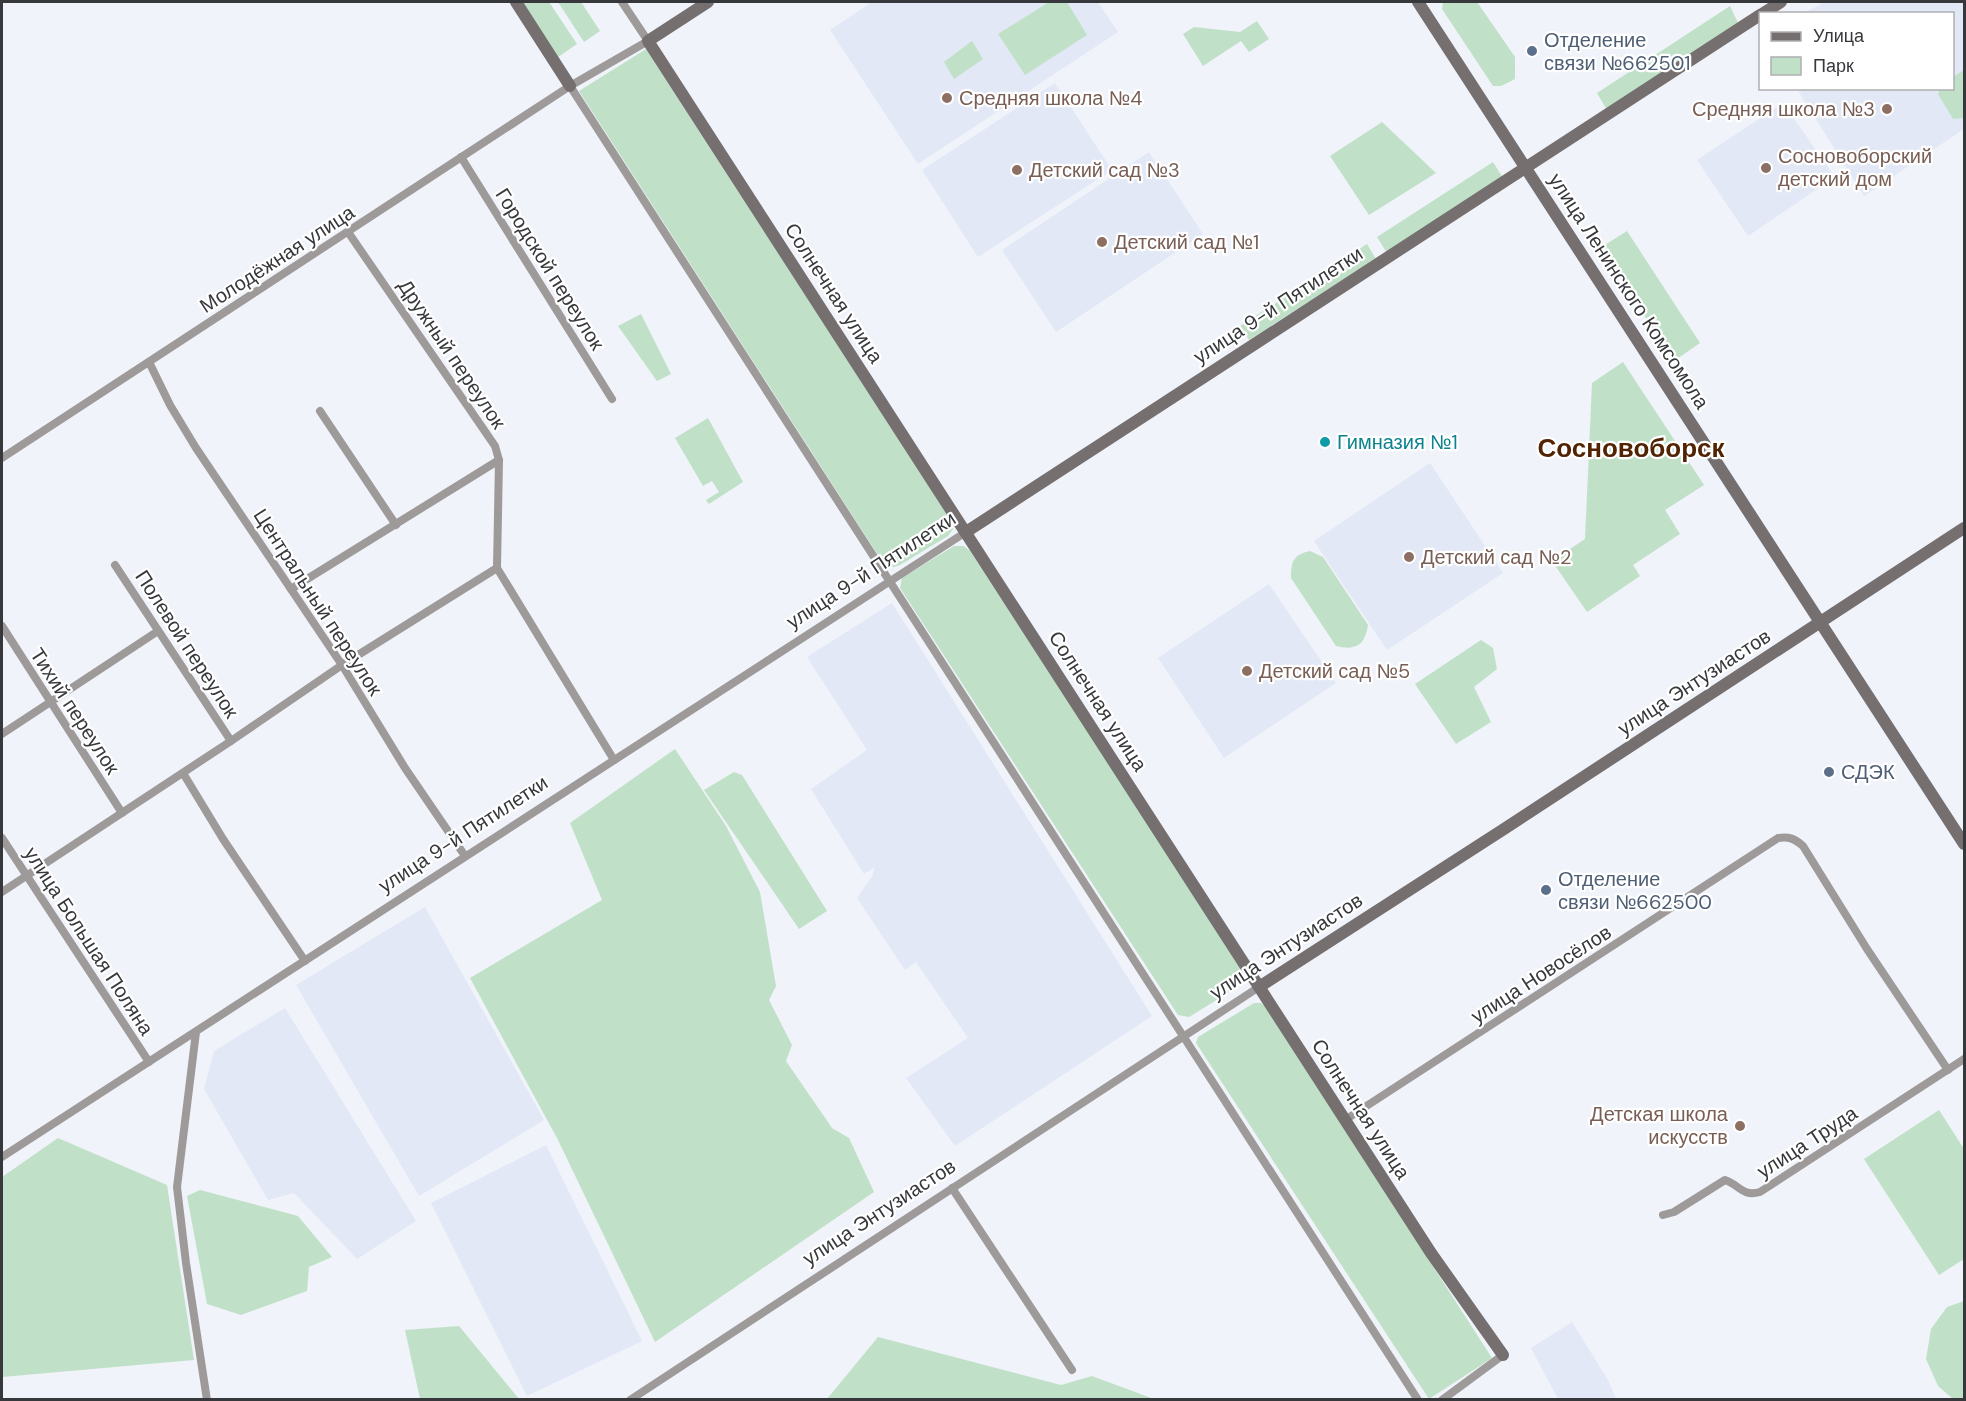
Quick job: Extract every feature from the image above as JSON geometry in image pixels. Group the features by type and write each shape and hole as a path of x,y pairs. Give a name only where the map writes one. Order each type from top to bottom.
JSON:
{"street":[{"path":"516,2 1418,1400"},
{"name":"Солнечная улица","path":"622,2 1431,1253 1503,1355 1442,1400"},
{"path":"648,41 708,2"},
{"name":"улица Ленинского Комсомола","path":"1418,2 1965,844"},
{"name":"улица 9-й Пятилетки","path":"1764,12 1780,2"},
{"name":"улица 9-й Пятилетки","path":"2,1157 1759,15"},
{"name":"Молодёжная улица","path":"2,458 570,86 648,41"},
{"name":"Городской переулок","path":"461,157 612,399"},
{"name":"Дружный переулок","path":"348,232 495,446 499,460 497,568"},
{"name":"Центральный переулок","path":"149,362 165,396 196,448 342,665 405,768 465,856"},
{"path":"320,411 396,525"},
{"path":"291,589 499,460"},
{"name":"улица Энтузиастов","path":"630,1400 1965,528"},
{"name":"Полевой переулок","path":"115,565 231,741"},
{"path":"2,892 342,665 497,568 614,760"},
{"name":"Тихий переулок","path":"2,626 122,813"},
{"path":"2,734 158,632"},
{"path":"183,773 223,839 305,961"},
{"name":"улица Новосёлов","path":"1345,1120 1778,838 1787,837 1795,839 1803,846 1867,949 1948,1070"},
{"name":"улица Большая Поляна","path":"2,838 149,1062"},
{"path":"196,1032 177,1187 207,1400"},
{"name":"улица Труда","path":"1663,1215 1674,1212 1725,1180 1743,1192 1761,1192 1965,1059"},
{"path":"952,1188 1071,1370"}],"shaded area":[{"name":"Средняя школа №4","path":"868,2 1098,2 1118,32 918,164 830,30 869,4"},
{"name":"Средняя школа №3","path":"1824,2 1964,2 1964,129 1864,196 1798,90 1954,90 1954,12 1807,12"},
{"name":"Детский сад №3","path":"1055,83 1112,170 978,257 922,170"},
{"name":"Сосновоборский детский дом","path":"1783,103 1835,177 1748,236 1697,160"},
{"name":"Детский сад №1","path":"1149,152 1203,234 1056,332 1002,250"},
{"name":"Детский сад №2","path":"1430,463 1503,573 1387,650 1314,541"},
{"name":"Детский сад №5","path":"1269,584 1336,683 1224,758 1158,658"},
{"path":"892,603 1152,1016 955,1146 906,1078 968,1038 916,962 905,970 857,898 872,876 875,867 864,874 811,789 867,750 807,657"},
{"path":"425,907 544,1120 419,1196 296,985"},
{"path":"285,1008 416,1221 357,1259 294,1193 268,1200 204,1089 214,1051"},
{"path":"546,1145 642,1341 527,1396 431,1203"},
{"path":"1572,1322 1608,1380 1616,1399 1558,1399 1531,1348"}],"green space":[{"path":"522,2 549,2 577,44 558,57"},
{"path":"558,2 581,2 600,31 584,42"},
{"path":"1049,2 1067,2 1087,35 1025,75 998,34"},
{"path":"1443,2 1477,2 1515,57 1515,79 1501,86 1493,86 1442,9"},
{"path":"1730,6 1738,23 1607,110 1597,93"},
{"path":"1257,21 1269,39 1249,52 1241,41 1203,66 1183,34 1194,27 1240,32"},
{"path":"972,41 983,59 954,79 944,62"},
{"path":"646,49 952,522 953,529 948,536 900,565 885,566 579,91"},
{"path":"1964,70 1964,118 1953,119 1938,94 1940,90 1954,90 1954,76"},
{"path":"1382,122 1436,173 1369,215 1330,156"},
{"path":"1493,162 1503,178 1387,253 1377,237"},
{"path":"1627,231 1700,343 1674,361 1600,248"},
{"path":"1367,244 1376,259 1249,340 1240,326"},
{"path":"641,314 671,374 657,381 618,326"},
{"path":"1623,362 1704,485 1665,510 1680,534 1633,565 1640,576 1587,612 1552,561 1585,539 1592,383"},
{"path":"708,418 743,482 709,504 706,500 719,492 712,481 703,486 675,438"},
{"path":"954,546 964,546 970,551 1245,971 1244,983 1189,1017 1178,1015 900,588 902,578"},
{"path":"1310,551 1323,557 1368,625 1362,642 1354,647 1336,646 1291,578 1294,560"},
{"path":"1481,640 1493,648 1497,669 1474,687 1491,722 1456,744 1415,684"},
{"path":"675,749 726,826 760,892 776,986 769,1000 792,1045 786,1061 832,1128 849,1138 874,1192 655,1342 558,1140 470,978 602,900 570,823"},
{"path":"734,772 742,775 827,911 799,929 704,790"},
{"path":"1254,1003 1261,1003 1266,1007 1492,1358 1429,1399 1196,1043 1198,1037"},
{"path":"1939,1110 1964,1149 1964,1259 1939,1275 1864,1159"},
{"path":"58,1138 167,1185 194,1360 2,1377 2,1177"},
{"path":"200,1190 298,1216 332,1257 309,1267 307,1291 241,1315 207,1304 187,1196"},
{"path":"1964,1301 1964,1399 1953,1399 1938,1386 1926,1359 1931,1329 1947,1307"},
{"path":"459,1326 519,1399 420,1399 405,1330"},
{"path":"878,1337 1061,1385 1092,1376 1154,1399 827,1399"}],"place":[{"name":"Отделение связи №662501","path":"1532,51"},
{"name":"Средняя школа №4","path":"947,98"},
{"name":"Средняя школа №3","path":"1887,109"},
{"name":"Сосновоборский детский дом","path":"1766,168"},
{"name":"Детский сад №3","path":"1017,170"},
{"name":"Детский сад №1","path":"1102,242"},
{"name":"Гимназия №1","path":"1325,442"},
{"name":"Детский сад №2","path":"1409,557"},
{"name":"Детский сад №5","path":"1247,671"},
{"name":"СДЭК","path":"1829,772"},
{"name":"Отделение связи №662500","path":"1546,890"},
{"name":"Детская школа искусств","path":"1740,1126"}],"district":[{"name":"Сосновоборск","path":"1631,448"}]}
